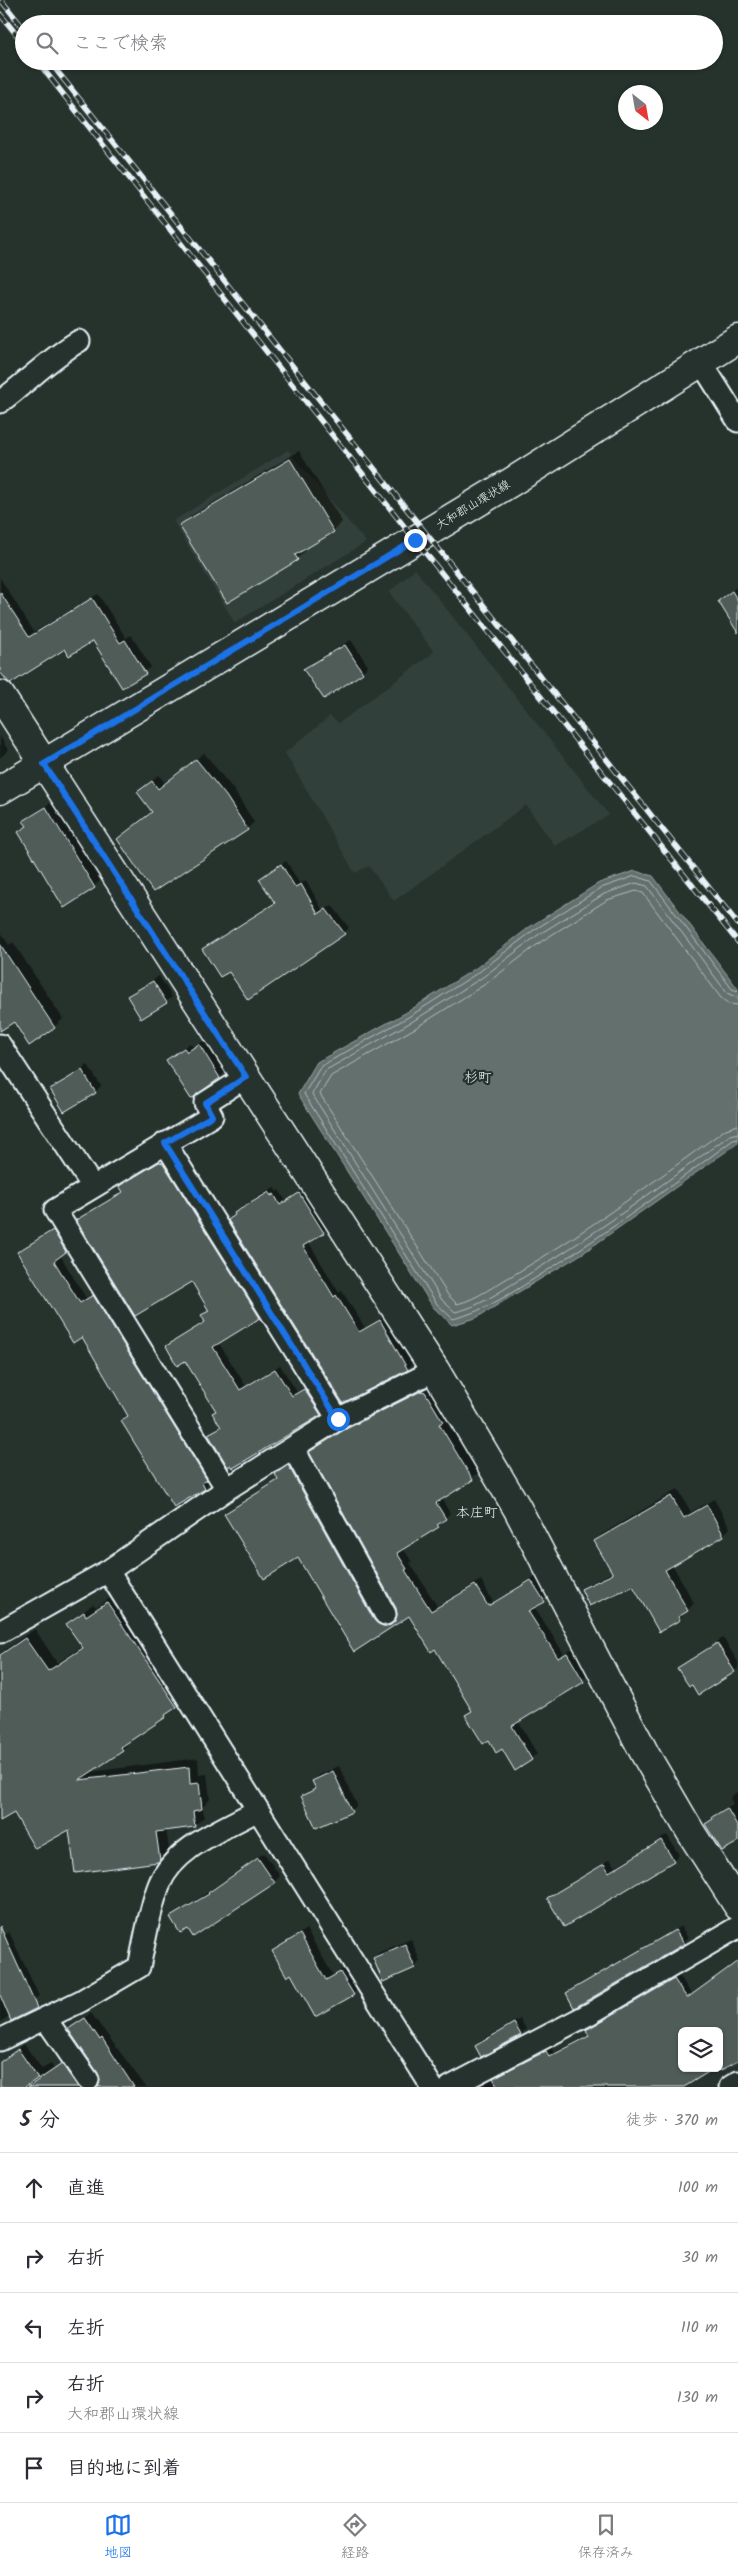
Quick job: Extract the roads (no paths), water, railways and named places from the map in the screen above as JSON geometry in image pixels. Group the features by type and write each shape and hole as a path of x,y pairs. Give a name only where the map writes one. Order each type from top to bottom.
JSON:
{"street":[{"name":"大和郡山環状線","path":"0,790 514,481 738,339"},
{"path":"0,402 21,387 56,355 79,341"},
{"path":"701,362 738,421"},
{"path":"0,695 435,1370 517,1508 645,1754 738,1906"},
{"path":"0,1045 93,1187"},
{"path":"227,1489 55,1210 212,1116 205,1103 246,1077"},
{"path":"165,1143 338,1419"},
{"path":"0,1632 108,1571 227,1489 338,1419 435,1370"},
{"path":"293,1448 385,1614"},
{"path":"108,1571 432,2087"},
{"path":"0,2040 81,2001 139,1967 159,1884 174,1862 195,1845 258,1810"},
{"path":"450,2087 591,2013 738,1927"},
{"path":"45,2018 88,2080"},
{"path":"730,2087 738,2082"}],"water":[{"path":"635,871 653,876 738,989 738,1143 583,1253 476,1318 452,1325 433,1307 298,1094 317,1062 407,1012 476,968 531,926 599,883"}],"railway":[{"path":"1,0 15,18"},
{"path":"0,14 15,33"},
{"path":"44,70 415,540 738,942"},
{"path":"56,70 738,924"}],"district":[{"name":"杉町","path":"478,1078"},
{"name":"本庄町","path":"477,1513"}]}
